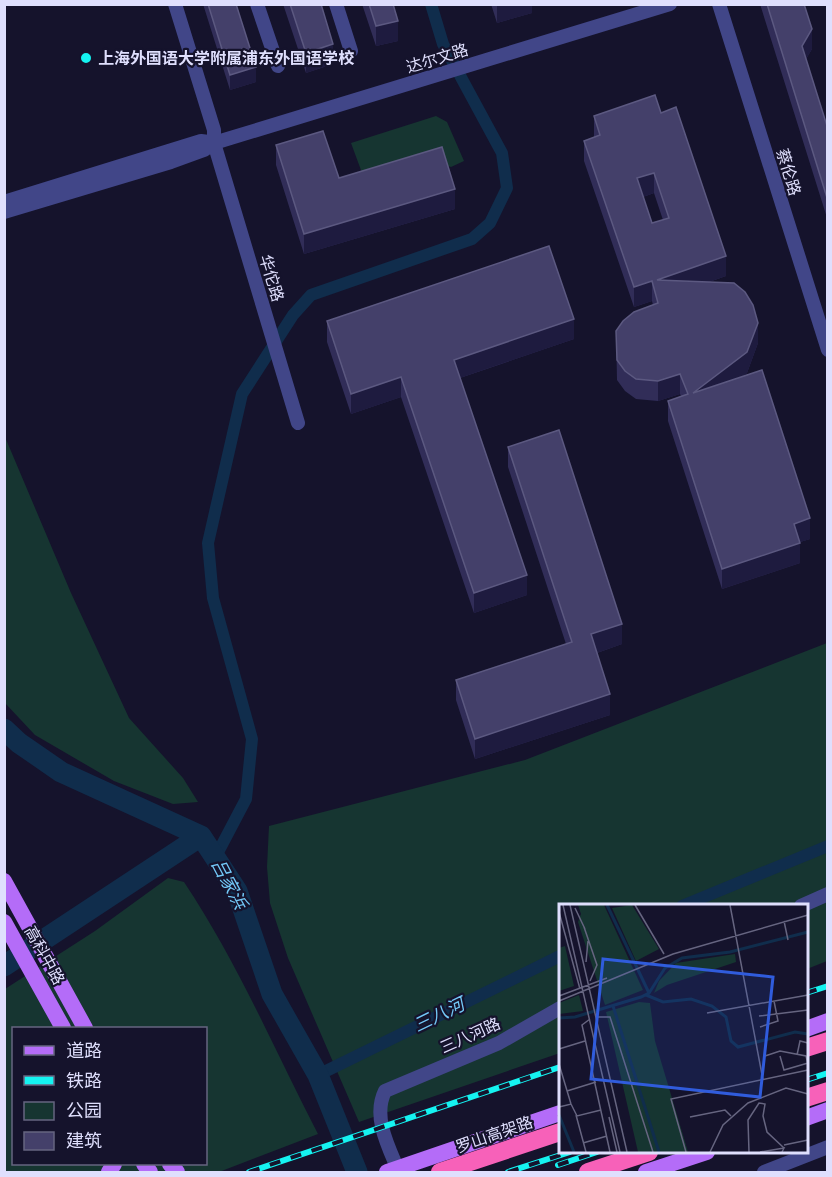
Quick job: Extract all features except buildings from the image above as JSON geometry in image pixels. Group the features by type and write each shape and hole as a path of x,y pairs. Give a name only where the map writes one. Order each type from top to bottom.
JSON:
{"highway":[{"path":"808,1048 828,1041"},
{"path":"808,1098 828,1091"},
{"name":"罗山高架路","path":"440,1173 559,1132"},
{"path":"588,1173 647,1153"}],"main road":[{"name":"高科中路","path":"4,881 84,1027"},
{"name":"高科中路","path":"4,922 62,1027"},
{"path":"808,1029 828,1022"},
{"path":"808,1118 828,1110"},
{"path":"387,1173 559,1114"},
{"path":"646,1173 704,1153"}],"street":[{"name":"华佗路","path":"168,4 205,133 214,143"},
{"name":"华佗路","path":"176,4 214,130 214,143 298,423"},
{"path":"257,4 278,66"},
{"path":"336,4 351,51"},
{"name":"达尔文路","path":"4,212 171,162 204,150 214,143 670,4"},
{"name":"蔡伦路","path":"719,4 828,350"},
{"name":"达尔文路","path":"4,202 201,141 214,143"},
{"path":"806,904 828,894"},
{"name":"三八河路","path":"405,1168 386,1138 380,1109 381,1099 391,1087 490,1047 559,1009"},
{"path":"764,1173 828,1148"}],"green space":[{"path":"436,116 447,122 464,161 451,167 435,162 365,181 351,143"},
{"path":"5,437 71,593 129,718 183,778 198,802 173,804 114,781 35,735 5,703"},
{"path":"827,643 827,961 808,969 808,904 559,904 559,1053 359,1122 288,958 270,903 267,867 269,826 525,760"},
{"path":"168,878 184,882 239,975 318,1134 219,1172 5,1172 5,989 95,931"}],"waterway":[{"path":"215,858 246,799 252,739 213,598 208,543 242,394 293,315 311,295 472,239 490,223 507,188 502,153 443,44 431,4"},
{"name":"吕家浜","path":"4,729 19,743 61,772 201,836 237,891 272,994 318,1075 357,1172"},
{"name":"三八河","path":"4,966 201,836"},
{"name":"三八河","path":"687,904 828,846"},
{"name":"三八河","path":"318,1075 559,956"}],"railway":[{"path":"808,992 828,986"},
{"path":"249,1172 559,1067"},
{"path":"808,1079 828,1073"},
{"path":"508,1172 567,1153"},
{"path":"558,1165 594,1153"}],"place":[{"name":"上海外国语大学附属浦东外国语学校","path":"86,58"}]}
